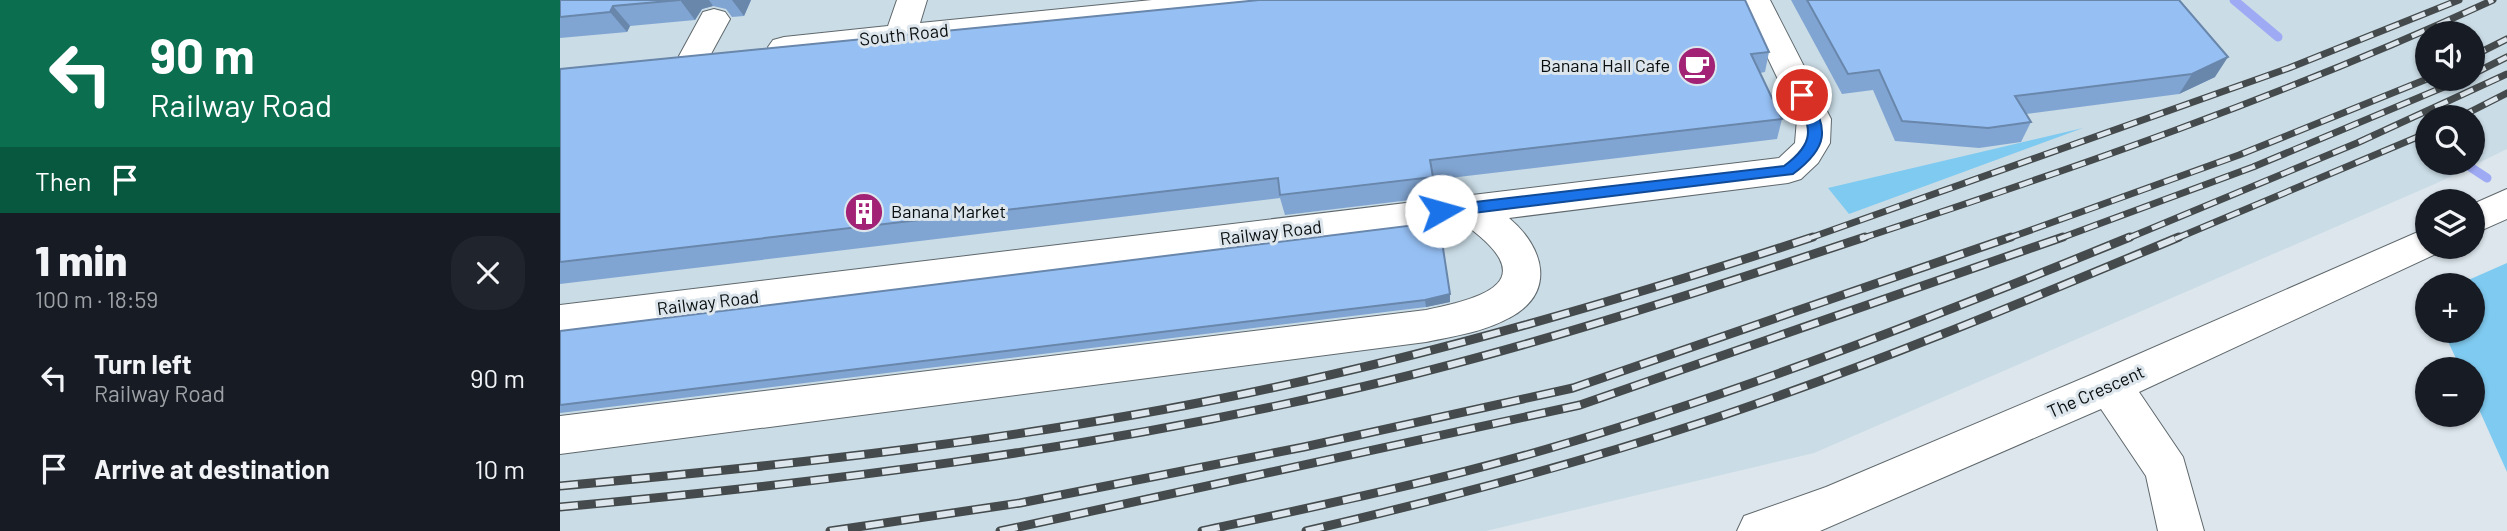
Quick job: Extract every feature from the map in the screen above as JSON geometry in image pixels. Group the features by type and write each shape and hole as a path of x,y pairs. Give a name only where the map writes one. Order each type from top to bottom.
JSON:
{"street":[{"path":"901,35 912,0"},
{"name":"South Road","path":"714,19 682,58 901,35 961,15 1248,0"},
{"name":"Railway Road","path":"560,321 1788,170 1807,156 1816,139 1814,119 1755,0"},
{"path":"2485,214 2507,203"},
{"path":"560,435 1426,326 1461,318 1492,308 1512,295 1520,280 1518,258 1509,237 1468,208"},
{"name":"The Crescent","path":"1760,531 1834,505 2108,387 2415,247"},
{"path":"2108,387 2129,411 2162,462 2181,531"}],"shaded area":[{"path":"560,0 2507,0 2507,149 2485,160 2485,105 2415,105 2415,175 2453,175 2437,183 2423,189 2415,189 2415,193 1814,453 1486,531 560,531"},
{"path":"2083,128 1849,214 1828,188"},
{"path":"2507,263 2507,472 2485,423 2485,357 2455,357 2449,343 2485,343 2484,273"}],"building":[{"path":"560,0 680,0 613,6 610,12 560,17"},
{"name":"Banana Market","path":"1259,0 1745,0 1769,52 1751,54 1782,119 1430,160 1433,177 1280,195 1278,178 560,262 560,69"},
{"path":"1807,0 2179,0 2228,57 2192,74 2015,96 2031,122 1988,128 1902,121 1879,70 1848,74"},
{"path":"1439,222 1450,294 1425,300 560,405 560,331"}],"waterway":[{"path":"2234,0 2278,37"},
{"path":"2482,175 2487,178"}],"railway":[{"path":"1810,238 2289,68 2459,0"},
{"path":"1860,239 2021,185 2259,99 2493,0"},
{"path":"2485,50 2507,39"},
{"path":"2485,68 2507,57"},
{"path":"2126,239 2357,143 2507,74"},
{"path":"2006,239 2239,155 2415,84"},
{"path":"2058,239 2253,167 2434,91"},
{"path":"2484,105 2507,93"},
{"path":"2175,239 2415,138"},
{"path":"560,507 757,487 954,462 1150,431 1247,412 1410,375 1541,340 1865,237"},
{"path":"830,531 1020,503 1304,447 1573,388 2011,237"},
{"path":"1000,531 1580,405 2063,237"},
{"path":"1202,531 1462,472 1621,426 1842,350 2130,237"},
{"path":"1306,531 1504,481 1700,423 1882,358 2179,237"},
{"path":"560,486 906,449 1163,410 1320,377 1462,342 1533,323 1810,238"}],"place":[{"name":"Banana Hall Cafe","path":"1697,66"},
{"name":"Banana Market","path":"864,212"}],"route":[{"path":"1441,211 1788,170 1807,156 1816,139 1814,119 1802,95"}]}
